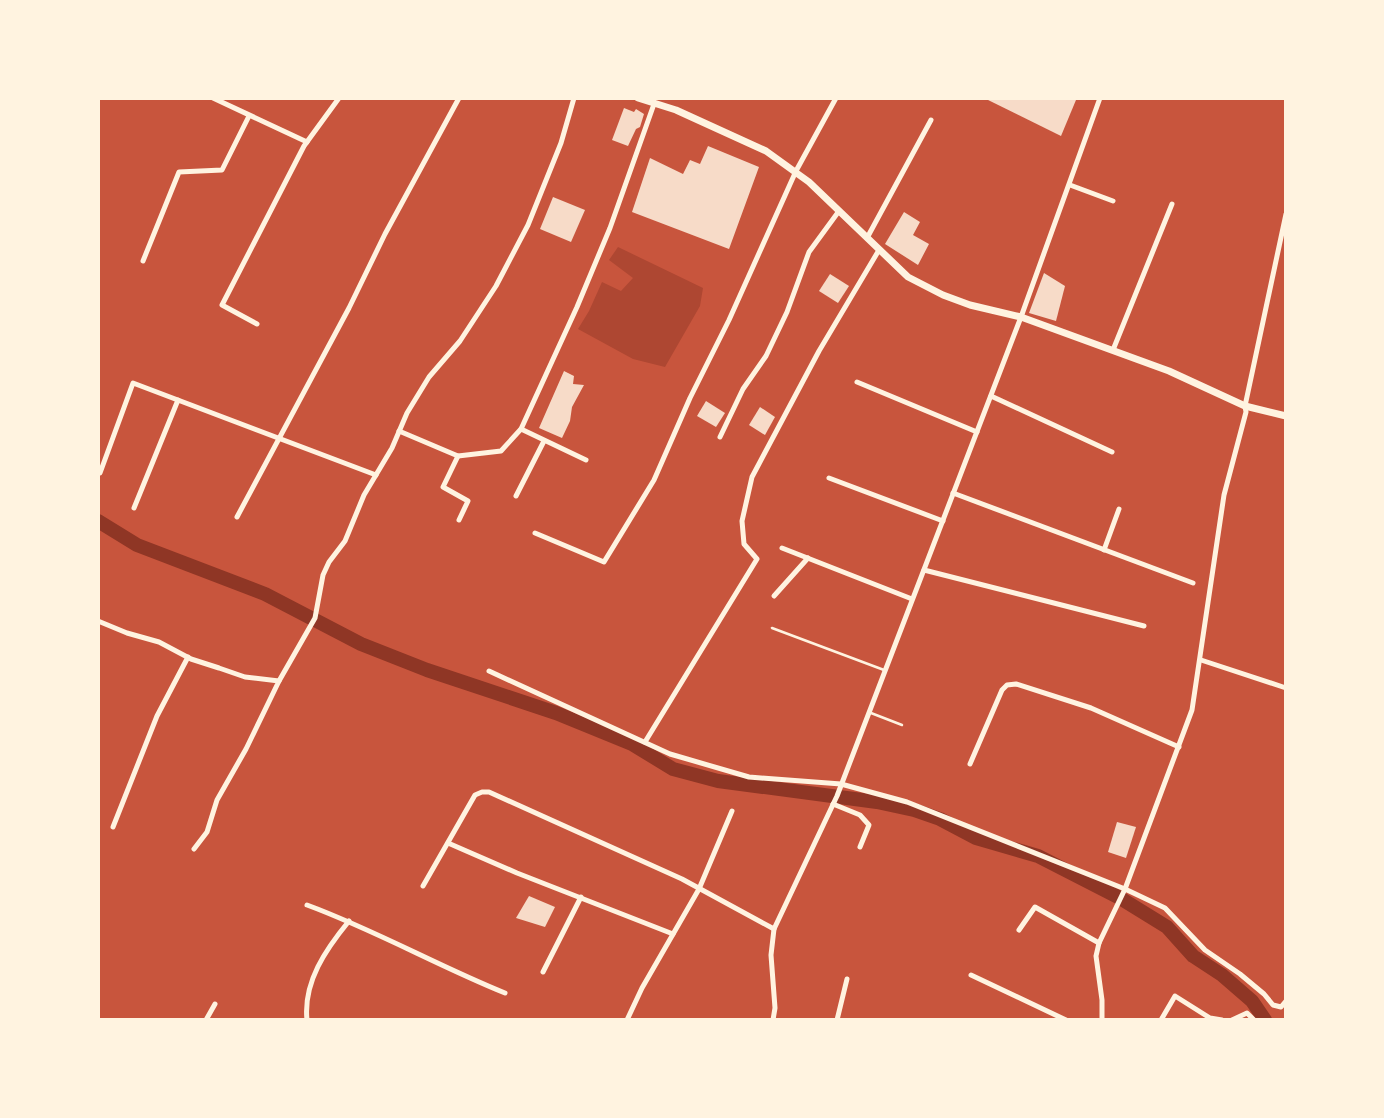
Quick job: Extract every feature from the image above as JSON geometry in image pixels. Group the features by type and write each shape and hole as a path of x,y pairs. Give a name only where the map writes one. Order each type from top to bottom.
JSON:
{"street":[{"path":"213,98 307,142"},
{"path":"257,324 222,305 307,142 339,98"},
{"path":"237,517 459,98"},
{"path":"194,849 207,832 217,800 314,618 326,568 345,541 364,495 407,413 429,377 460,341 496,286 528,225 561,143 574,98"},
{"path":"638,98 676,110 766,151 796,172 908,277 943,295 970,305 1021,317 1169,371 1245,406 1286,416"},
{"path":"535,533 604,562 654,480 796,172 836,98"},
{"path":"773,1020 775,1008 771,955 774,929 837,796 1021,317 1100,98"},
{"path":"400,430 458,456 501,451 521,429 578,307 610,228 654,104"},
{"path":"143,261 179,172 222,170 249,116"},
{"path":"867,239 931,120"},
{"path":"1070,185 1113,201"},
{"path":"1113,350 1172,204"},
{"path":"720,438 743,389 765,356 782,323 808,252 839,211"},
{"path":"1102,1020 1096,956 1099,943 1125,889 1192,710 1224,495 1246,412 1245,406 1286,214"},
{"path":"645,742 757,559 744,544 742,521 752,477 819,351 879,250"},
{"path":"857,382 977,432"},
{"path":"100,473 133,383 376,475"},
{"path":"991,396 1112,452"},
{"path":"134,508 178,400"},
{"path":"521,429 586,460"},
{"path":"516,496 544,441"},
{"path":"458,456 443,487 468,501 459,520"},
{"path":"829,478 943,521"},
{"path":"953,494 1193,583"},
{"path":"1104,550 1119,509"},
{"path":"782,548 912,599"},
{"path":"774,596 808,558"},
{"path":"923,570 1144,626"},
{"path":"98,621 245,677 279,681"},
{"path":"113,827 157,716 188,657"},
{"path":"1201,660 1286,688"},
{"path":"489,671 670,754 749,777 841,784 907,802 1125,889 1165,908 1205,950 1250,982 1273,1005 1281,1007 1286,1001"},
{"path":"970,764 1002,690 1011,684 1023,685 1091,708 1179,747"},
{"path":"423,886 475,795 489,792 699,889 774,929"},
{"path":"833,804 860,815 869,825 860,847"},
{"path":"626,1020 699,889 732,811"},
{"path":"448,843 673,934"},
{"path":"542,972 581,897"},
{"path":"307,905 349,921 405,950 505,993"},
{"path":"1019,930 1035,907 1099,943"},
{"path":"307,1020 306,1010 316,967 333,939 349,921"},
{"path":"971,975 1066,1020"},
{"path":"837,1020 847,979"},
{"path":"1161,1020 1175,996 1210,1018 1222,1020"},
{"path":"206,1020 215,1004"},
{"path":"1232,1020 1247,1013 1254,1020"}],"lane":[{"path":"772,628 884,670"},
{"path":"868,712 902,726"}],"shaded area":[{"path":"618,247 703,288 700,306 665,367 633,359 578,329 602,282 621,291 633,278 609,260"}],"building":[{"path":"984,98 1071,98 1076,100 1061,136"},
{"path":"624,108 634,112 636,109 644,114 640,127 636,129 628,146 612,140"},
{"path":"708,146 759,167 729,249 632,212 650,158 683,174 690,160 700,164"},
{"path":"553,197 585,210 571,242 540,229"},
{"path":"904,212 920,222 913,235 929,244 918,265 885,244"},
{"path":"1044,273 1065,286 1056,321 1029,313"},
{"path":"830,274 849,286 838,303 819,291"},
{"path":"564,371 574,376 573,384 584,385 572,407 570,421 562,438 539,428"},
{"path":"706,401 725,413 716,427 697,416"},
{"path":"760,407 775,417 765,435 749,425"},
{"path":"1117,822 1136,827 1126,858 1108,852"},
{"path":"529,896 555,907 545,927 516,918"}],"waterway":[{"path":"98,521 137,545 265,594 361,644 427,670 556,713 632,744 673,769 718,781 877,802 914,810 940,819 976,838 1038,856 1120,898 1167,927 1193,956 1222,975 1252,1001 1265,1020"}]}
